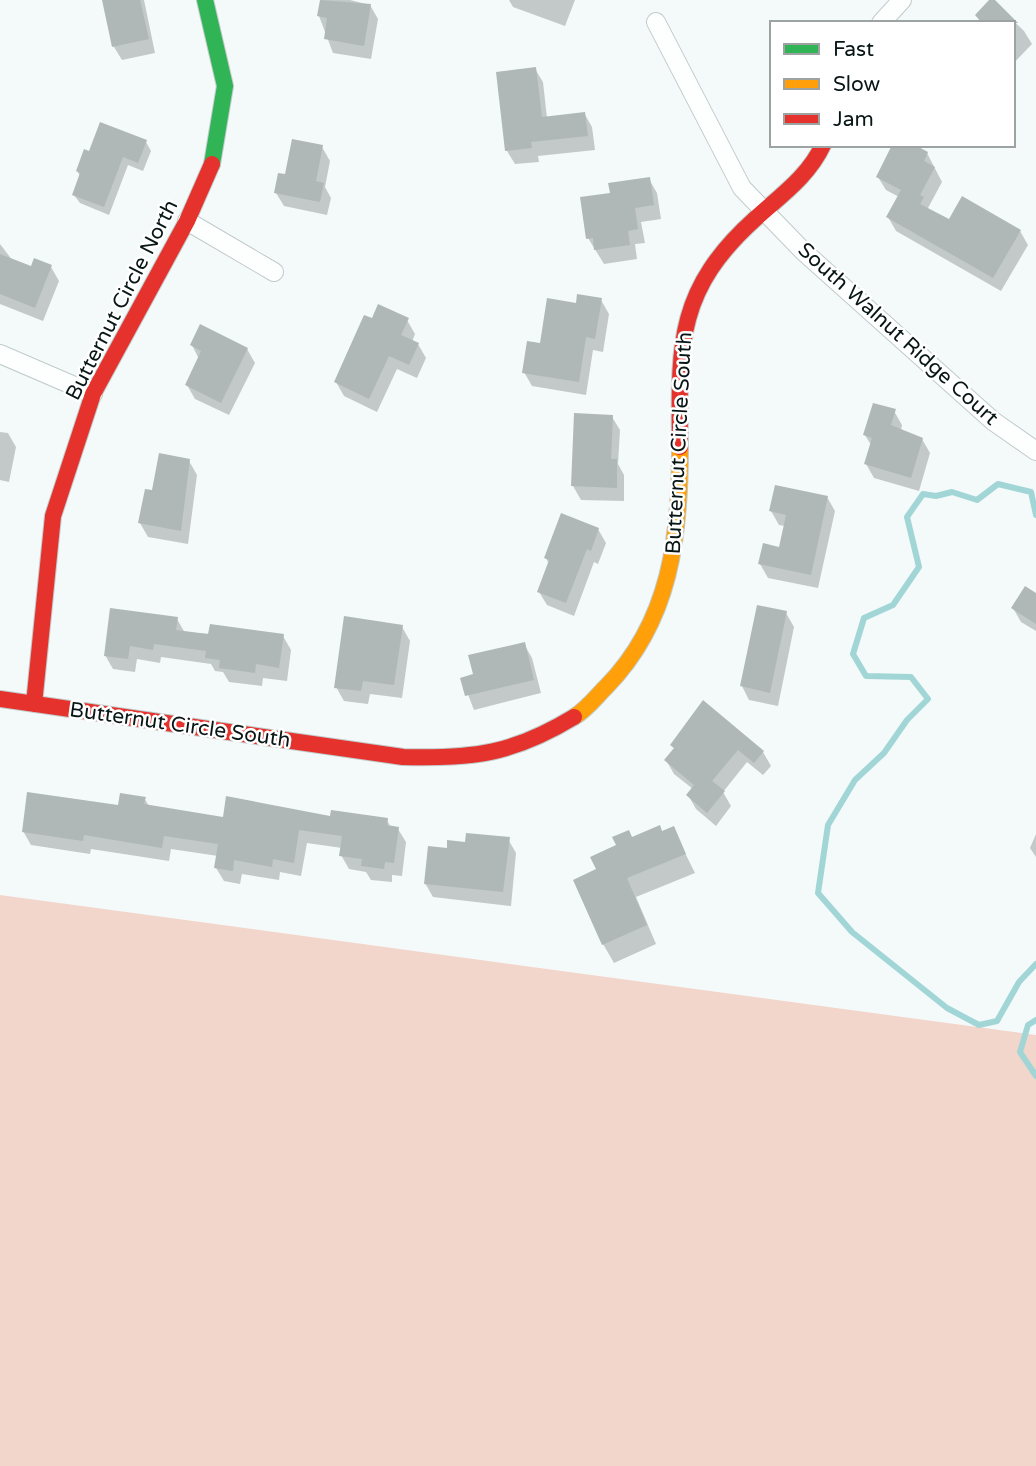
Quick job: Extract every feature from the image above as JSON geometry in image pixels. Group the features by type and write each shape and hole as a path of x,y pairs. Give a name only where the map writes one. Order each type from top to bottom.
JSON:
{"street":[{"name":"Butternut Circle North","path":"34,704 53,516 93,394 187,220 214,160 225,86 205,0"},
{"path":"883,21 902,0"},
{"name":"South Walnut Ridge Court","path":"656,22 742,188 803,251 993,421 1036,451"},
{"name":"Butternut Circle South","path":"0,699 423,759 493,756 519,748 573,719 603,693 632,657 665,591 677,529 680,366 686,317 707,270 765,210 794,188 817,160 822,147"},
{"path":"187,220 274,272"},
{"path":"0,354 93,394"}],"shaded area":[{"path":"0,895 1036,1035 1036,1466 0,1466"}],"building":[{"path":"102,0 140,0 149,39 112,47"},
{"path":"320,0 371,4 364,46 324,39 327,18 317,16"},
{"path":"989,0 995,0 1018,23 980,21 975,15"},
{"path":"536,67 542,117 585,112 588,136 531,142 532,148 505,151 496,72"},
{"path":"100,122 147,140 138,163 123,157 104,207 72,195 80,173 76,171 84,149 89,151"},
{"path":"292,139 323,145 316,181 324,183 320,202 274,193 278,173 285,174"},
{"path":"891,147 919,147 928,152 924,161 935,167 920,195 924,197 920,204 949,219 962,196 1021,230 993,278 886,217 901,190 876,177"},
{"path":"650,177 654,205 635,208 638,229 628,231 630,245 594,250 593,238 586,239 580,197 610,193 608,183"},
{"path":"0,254 31,266 34,258 52,265 35,308 0,294"},
{"path":"577,294 602,298 595,339 586,337 579,382 522,373 527,341 540,343 547,298 576,303"},
{"path":"378,304 409,318 401,335 419,343 409,365 389,356 369,399 334,382 364,315 372,318"},
{"path":"200,324 248,348 221,403 185,385 201,351 190,345"},
{"path":"873,403 896,409 891,425 923,438 911,478 864,464 872,438 863,435"},
{"path":"574,413 613,415 611,459 617,459 617,488 571,486"},
{"path":"159,453 190,459 181,531 138,523 145,489 152,490"},
{"path":"775,485 828,496 811,575 758,564 763,543 779,547 786,515 769,511"},
{"path":"561,513 599,528 591,551 587,549 566,603 537,592 549,560 544,558"},
{"path":"1025,586 1036,593 1036,624 1011,608"},
{"path":"757,605 787,611 770,693 740,686"},
{"path":"110,608 178,617 176,630 208,634 210,624 284,634 279,668 256,664 255,673 219,668 220,660 205,658 206,651 154,644 153,650 130,646 128,659 104,656"},
{"path":"344,616 403,625 394,685 363,681 361,691 334,688"},
{"path":"525,642 534,680 465,696 460,678 473,674 468,655"},
{"path":"703,700 764,751 754,763 738,750 712,781 725,791 707,813 686,795 694,785 664,760 674,748 670,745"},
{"path":"27,792 118,805 120,793 146,797 144,804 223,817 226,796 330,816 331,810 388,818 387,825 399,827 394,863 385,862 384,869 361,866 362,859 339,856 342,836 299,830 294,863 273,859 272,867 234,860 233,871 214,868 218,844 164,836 162,848 84,835 83,841 22,832"},
{"path":"660,825 662,831 674,826 686,854 627,878 647,925 602,945 573,880 596,869 590,857 616,845 612,837 629,830 632,837"},
{"path":"466,833 510,837 503,892 424,884 428,846 447,848 447,840 465,842"}],"waterway":[{"path":"1036,515 1031,492 998,484 977,500 952,492 936,496 923,494 907,517 919,567 893,605 864,618 853,654 866,676 911,677 928,699 907,720 884,753 855,780 828,825 818,893 852,932 947,1008 979,1025 997,1021 1019,982 1036,964"},
{"path":"1036,1020 1028,1025 1020,1052 1036,1076"}],"traffic: fast":[{"path":"205,0 225,86 212,164"}],"traffic: slow":[{"path":"574,717 591,703 628,661 658,606 674,545 680,447"}],"traffic: jam":[{"path":"680,447 682,350 687,322 696,296 709,271 729,245 810,167 822,147"},
{"path":"34,704 53,516 93,394 187,221 212,164"},
{"path":"0,699 403,757 451,757 492,752 531,739 574,717"}]}
